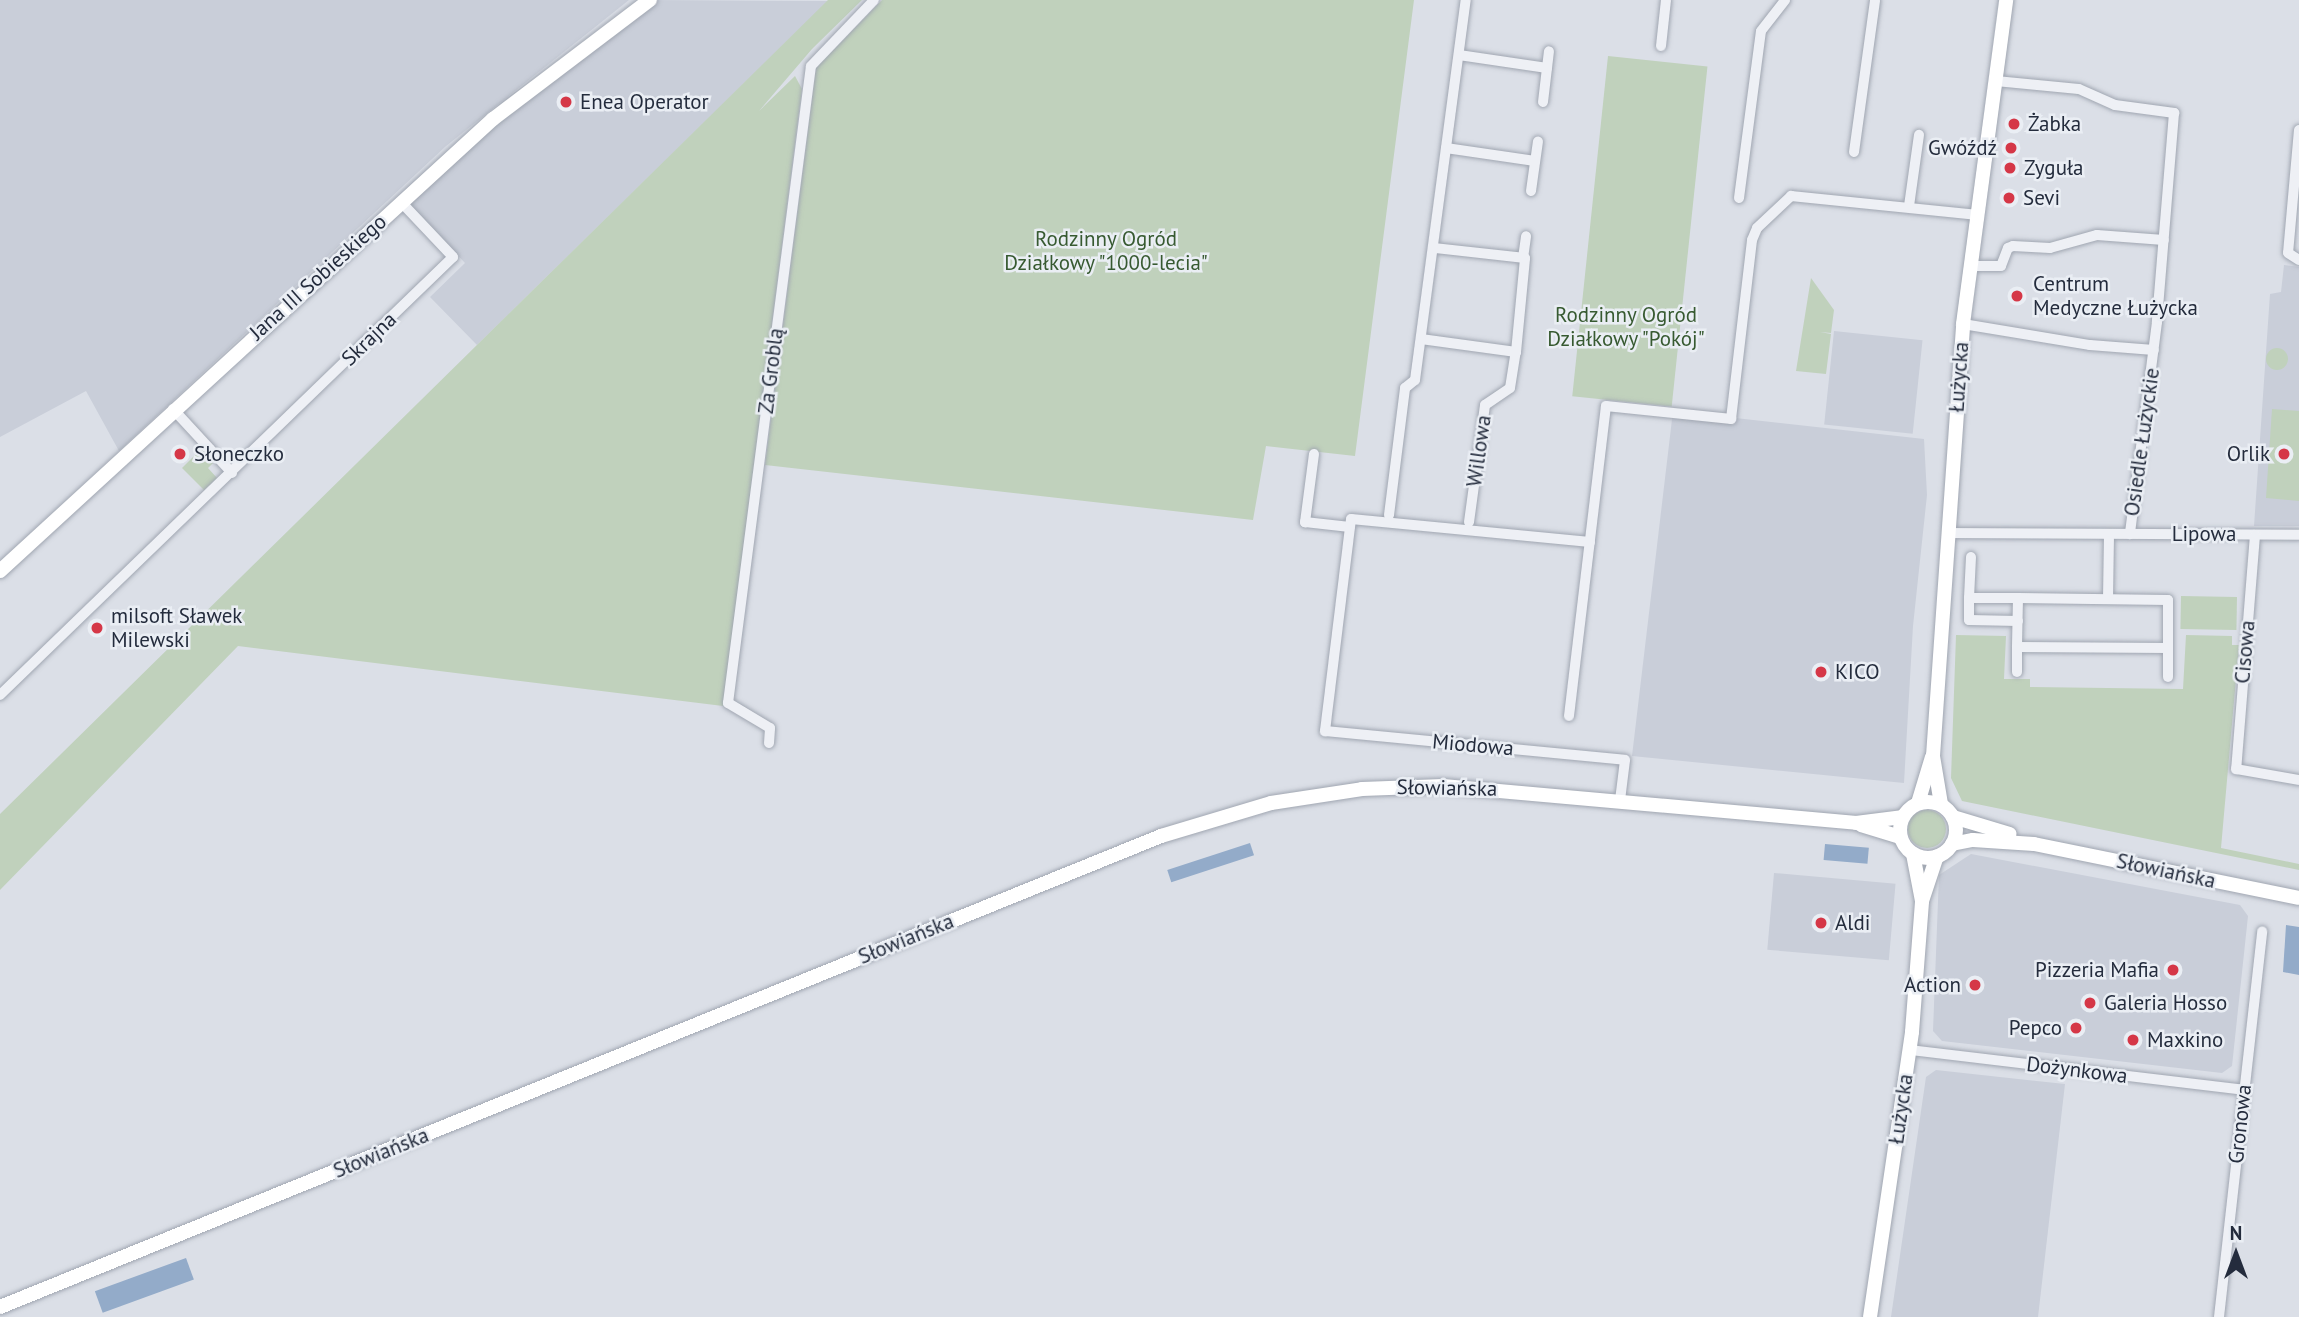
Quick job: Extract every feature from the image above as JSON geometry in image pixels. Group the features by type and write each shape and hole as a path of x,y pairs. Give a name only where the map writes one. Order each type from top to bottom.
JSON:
{"street":[{"name":"Jana III Sobieskiego","path":"0,571 173,409 513,102 650,0"},
{"name":"Za Groblą","path":"769,743 770,728 729,703 811,65 874,0"},
{"path":"1389,515 1405,388 1415,380 1466,0"},
{"path":"1661,46 1666,0"},
{"path":"1739,198 1761,31 1784,0"},
{"path":"1854,152 1875,0"},
{"name":"Łużycka","path":"1941,804 1933,756 1963,324 2006,0"},
{"path":"1543,102 1549,51"},
{"path":"1459,55 1547,68"},
{"name":"Osiedle Łużyckie","path":"1996,81 2079,89 2115,105 2174,113 2154,350 2130,534"},
{"path":"2299,130 2288,253 2299,260"},
{"path":"1909,206 1919,135"},
{"path":"1531,191 1538,141"},
{"path":"1446,148 1535,161"},
{"path":"1569,716 1606,406 1731,419 1752,240 1757,228 1783,201 1800,194 1978,215"},
{"name":"Skrajna","path":"0,695 453,257 401,202"},
{"path":"1970,266 2001,267 2010,246 2050,248 2097,235 2164,240"},
{"name":"Willowa","path":"1469,522 1485,405 1510,388 1516,352 1526,236"},
{"path":"1434,248 1523,258"},
{"name":"Osiedle Łużyckie","path":"1963,324 2090,345 2154,350"},
{"path":"1420,339 1516,352"},
{"path":"173,409 232,473"},
{"path":"1314,454 1306,522 1350,527 1351,519 1590,542"},
{"name":"Miodowa","path":"1350,527 1325,732 1625,760 1620,800"},
{"name":"Lipowa","path":"1948,533 2299,535"},
{"path":"2108,599 2109,534"},
{"name":"Cisowa","path":"2255,535 2236,769 2299,780"},
{"path":"1971,556 1969,620 2018,621"},
{"path":"1969,598 2168,600 2168,677"},
{"path":"2017,672 2018,598"},
{"path":"2017,647 2168,648"},
{"name":"Łużycka","path":"1917,803 1933,756"},
{"name":"Słowiańska","path":"0,1307 1195,825 1292,799 1382,787 1471,787 1856,823 1900,837"},
{"path":"1917,803 1941,804 1953,817 1952,844 1937,856 1913,853 1900,837 1902,817 1917,803"},
{"name":"Słowiańska","path":"1856,823 1902,817"},
{"name":"Słowiańska","path":"1953,817 2034,844 2299,898"},
{"name":"Słowiańska","path":"1952,844 1973,840 2034,844"},
{"name":"Łużycka","path":"1913,853 1922,901"},
{"name":"Łużycka","path":"1870,1317 1910,1050 1922,901 1937,856"},
{"name":"Gronowa","path":"2219,1317 2262,931"},
{"name":"Dożynkowa","path":"1910,1050 2244,1090"}],"shaded area":[{"path":"0,0 629,0 446,146 119,451 86,391 0,437"},
{"path":"650,0 828,1 477,345 430,297 465,263 400,194 505,99"},
{"path":"2284,265 2299,267 2299,526 2254,526 2270,294 2281,292"},
{"path":"1834,331 1923,340 1913,434 1824,424"},
{"path":"1673,411 1924,439 1927,495 1913,626 1904,783 1632,756"},
{"path":"1971,854 2240,905 2248,916 2232,1066 2222,1073 1942,1041 1933,1031 1939,875"},
{"path":"1774,873 1896,884 1889,960 1767,950"},
{"path":"1936,1070 2065,1084 2038,1317 1891,1317 1926,1077"}],"green space":[{"path":"828,0 862,0 812,49 759,111 795,76 802,89 723,706 238,646 0,890 0,814"},
{"name":"Rodzinny Ogród Działkowy \"1000-lecia\"","path":"882,0 1414,0 1355,456 1266,446 1253,520 765,465 816,68"},
{"name":"Rodzinny Ogród Działkowy \"Pokój\"","path":"1608,56 1707,66 1672,407 1572,396"},
{"path":"1811,278 1834,310 1831,333 1820,332 1831,334 1826,374 1796,371"},
{"path":"2277,348 2285,351 2288,359 2285,367 2277,370 2269,367 2266,359 2269,351"},
{"name":"Orlik","path":"2272,409 2299,411 2299,501 2266,498"},
{"path":"202,448 215,461 208,468 217,478 204,490 182,468"},
{"path":"2181,596 2237,597 2236,630 2180,629"},
{"path":"1956,635 2006,636 2004,679 2030,679 2030,687 2183,689 2186,635 2232,636 2232,645 2239,645 2221,848 2299,864 2299,870 1962,801 1951,778"},
{"path":"1927,810 1940,816 1946,829 1940,842 1927,848 1914,842 1908,829 1914,816"}],"water":[{"path":"1250,843 1254,855 1171,882 1167,870"},
{"path":"1825,844 1869,848 1867,864 1824,860"},
{"path":"2286,925 2299,927 2299,975 2283,972"},
{"path":"186,1258 194,1280 103,1313 95,1291"}],"place":[{"name":"Enea Operator","path":"566,102"},
{"name":"Żabka","path":"2014,124"},
{"name":"Gwóźdź","path":"2011,148"},
{"name":"Zyguła","path":"2010,168"},
{"name":"Sevi","path":"2009,198"},
{"name":"Centrum Medyczne Łużycka","path":"2017,296"},
{"name":"Słoneczko","path":"180,454"},
{"name":"Orlik","path":"2284,454"},
{"name":"milsoft Sławek Milewski","path":"97,628"},
{"name":"KICO","path":"1821,672"},
{"name":"Aldi","path":"1821,923"},
{"name":"Pizzeria Mafia","path":"2173,970"},
{"name":"Action","path":"1975,985"},
{"name":"Galeria Hosso","path":"2090,1003"},
{"name":"Pepco","path":"2076,1028"},
{"name":"Maxkino","path":"2133,1040"}]}
